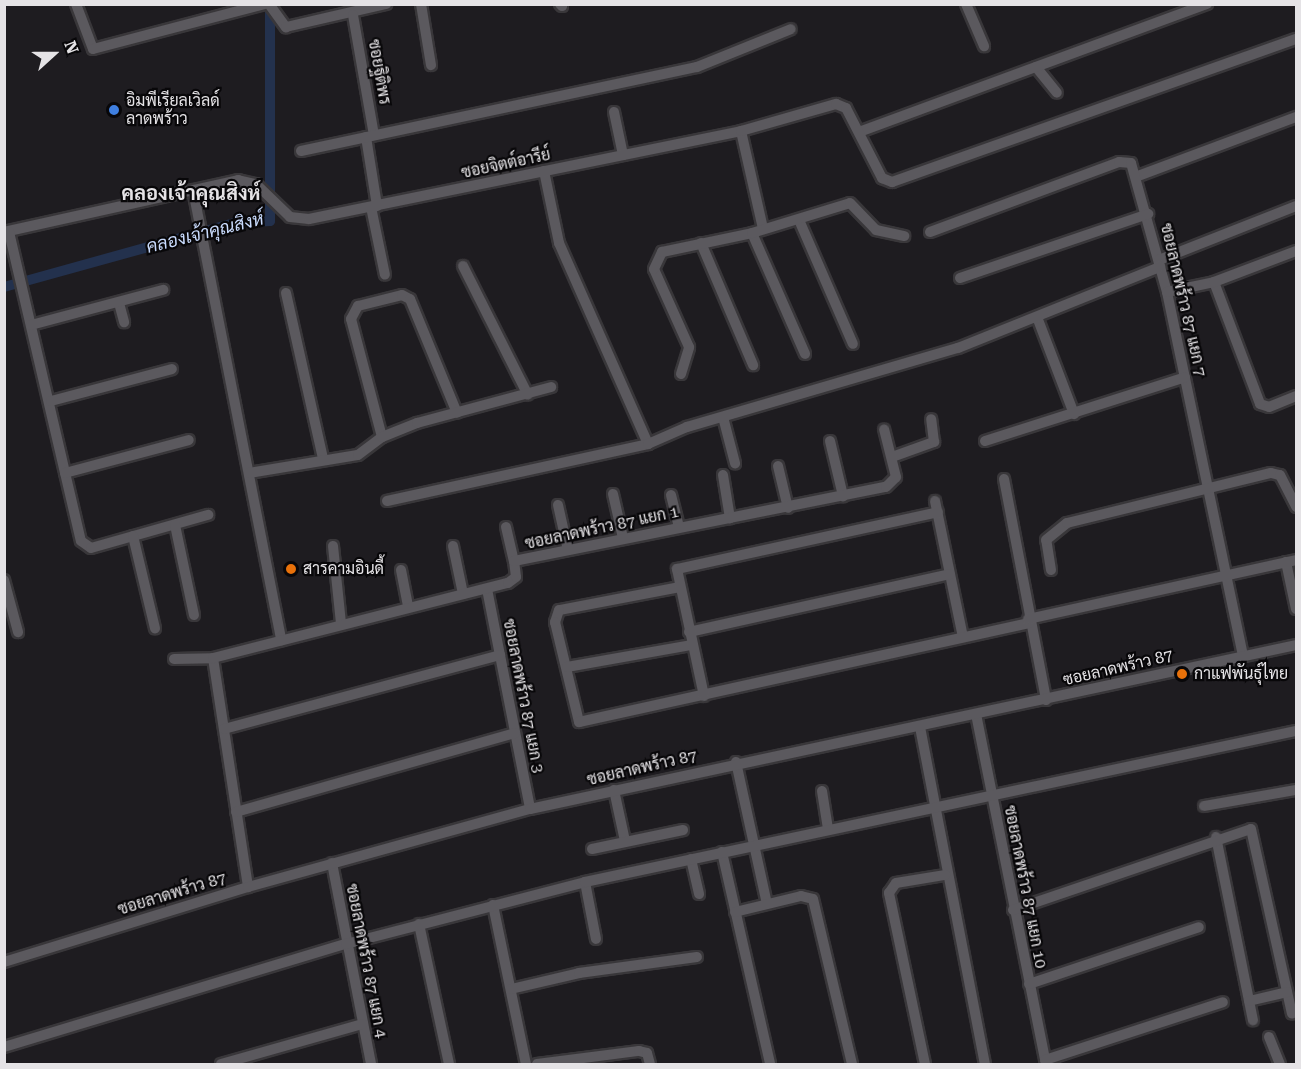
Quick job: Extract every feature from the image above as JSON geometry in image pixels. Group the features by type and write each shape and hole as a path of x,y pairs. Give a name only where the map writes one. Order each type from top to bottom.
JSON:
{"street":[{"path":"76,4 93,49 264,4"},
{"path":"272,7 286,27 353,15 386,4"},
{"path":"421,4 431,65"},
{"path":"966,4 984,46"},
{"path":"1207,4 860,132 882,178 892,182 1296,39"},
{"name":"ซอยฐิติพร","path":"353,15 370,136 374,207 385,275"},
{"path":"301,151 713,63 791,29"},
{"path":"1036,67 1057,93"},
{"name":"ซอยจิตต์อารีย์","path":"7,232 245,180 272,198 290,217 309,219 741,131 836,104 846,108 860,132"},
{"path":"614,112 623,155"},
{"path":"930,232 1125,160 1138,176 1296,117"},
{"path":"741,131 762,229"},
{"path":"544,171 560,243 648,444"},
{"name":"ซอยลาดพร้าว 87 แยก 7","path":"1138,176 1167,292 1243,656"},
{"path":"193,190 281,640"},
{"path":"681,374 689,347 654,261 662,252 752,233 850,203 876,230 904,236"},
{"path":"387,501 648,444 723,417 910,363 1037,317 1296,206"},
{"path":"960,278 1148,214"},
{"path":"799,220 853,344"},
{"path":"7,232 51,401 65,473 85,546 133,536 208,514"},
{"path":"752,233 805,354"},
{"path":"701,243 753,365"},
{"path":"1167,292 1214,282 1296,252"},
{"path":"463,266 528,395"},
{"path":"1214,282 1260,404 1269,406 1296,396"},
{"path":"31,325 162,290"},
{"path":"286,293 324,459"},
{"path":"382,437 351,319 358,306 402,296 410,299 457,413"},
{"path":"118,303 124,322"},
{"path":"1037,317 1074,414"},
{"path":"51,401 172,369"},
{"path":"985,441 1185,377"},
{"path":"249,473 358,455 382,437 551,387"},
{"path":"723,417 735,463"},
{"path":"892,457 934,442 931,419"},
{"name":"ซอยลาดพร้าว 87 แยก 1","path":"174,659 213,658 408,607 487,589 514,580 513,561 679,527 788,508 892,485 892,457 884,429"},
{"path":"65,473 189,440"},
{"path":"830,441 843,496"},
{"path":"778,466 788,508"},
{"path":"1051,570 1046,540 1058,526 1209,492 1271,473 1280,475 1293,489 1296,507"},
{"path":"723,475 730,518"},
{"path":"1004,479 1029,621 1047,700"},
{"path":"613,494 623,538"},
{"path":"671,495 679,527"},
{"path":"558,505 568,550"},
{"path":"704,696 677,569 937,507 963,637"},
{"path":"175,525 194,615"},
{"path":"506,527 513,561"},
{"path":"133,536 155,628"},
{"path":"333,546 341,624"},
{"path":"453,546 463,594"},
{"path":"680,586 559,610 555,622 579,722 704,696 1291,561 1296,609"},
{"path":"401,570 408,607"},
{"path":"689,632 950,574"},
{"path":"4,580 18,632"},
{"name":"ซอยลาดพร้าว 87 แยก 3","path":"487,589 530,809"},
{"path":"567,667 692,645"},
{"name":"ซอยลาดพร้าว 87","path":"4,962 248,886 530,809 736,762 920,727 1296,645"},
{"path":"224,729 500,655"},
{"path":"213,658 248,886"},
{"name":"ซอยลาดพร้าว 87 แยก 10","path":"976,714 1013,910 1046,1062"},
{"path":"920,727 945,875 985,1065"},
{"path":"4,1047 346,944 585,882 828,827 992,795 1296,730"},
{"path":"236,812 515,733"},
{"path":"736,762 767,904"},
{"path":"1204,806 1296,789"},
{"path":"614,790 626,841"},
{"path":"822,790 828,827"},
{"path":"592,849 683,830"},
{"path":"1013,910 1216,837 1254,832 1292,1014"},
{"path":"1216,837 1253,1020"},
{"path":"722,852 771,1065"},
{"path":"691,859 699,894"},
{"name":"ซอยลาดพร้าว 87 แยก 4","path":"332,863 371,1065"},
{"path":"925,1065 889,893 896,883 945,875"},
{"path":"585,882 596,939"},
{"path":"735,912 801,896 813,899 852,1065"},
{"path":"493,905 526,1065"},
{"path":"419,924 449,1065"},
{"path":"1029,984 1199,927"},
{"path":"511,989 591,971 697,957"},
{"path":"1249,1001 1287,992"},
{"path":"1046,1062 1222,1002"},
{"path":"221,1065 362,1024"},
{"path":"1269,1037 1280,1065"},
{"path":"537,1065 639,1051 647,1053 650,1065"}],"waterway":[{"name":"คลองเจ้าคุณสิงห์","path":"4,287 234,223 270,221 270,4"}],"place":[{"name":"อิมพีเรียลเวิลด์ ลาดพร้าว","path":"114,110"},
{"name":"สารคามอินดี้","path":"291,569"},
{"name":"กาแฟพันธ์ุไทย","path":"1182,674"}],"district":[{"name":"คลองเจ้าคุณสิงห์","path":"191,193"}]}
